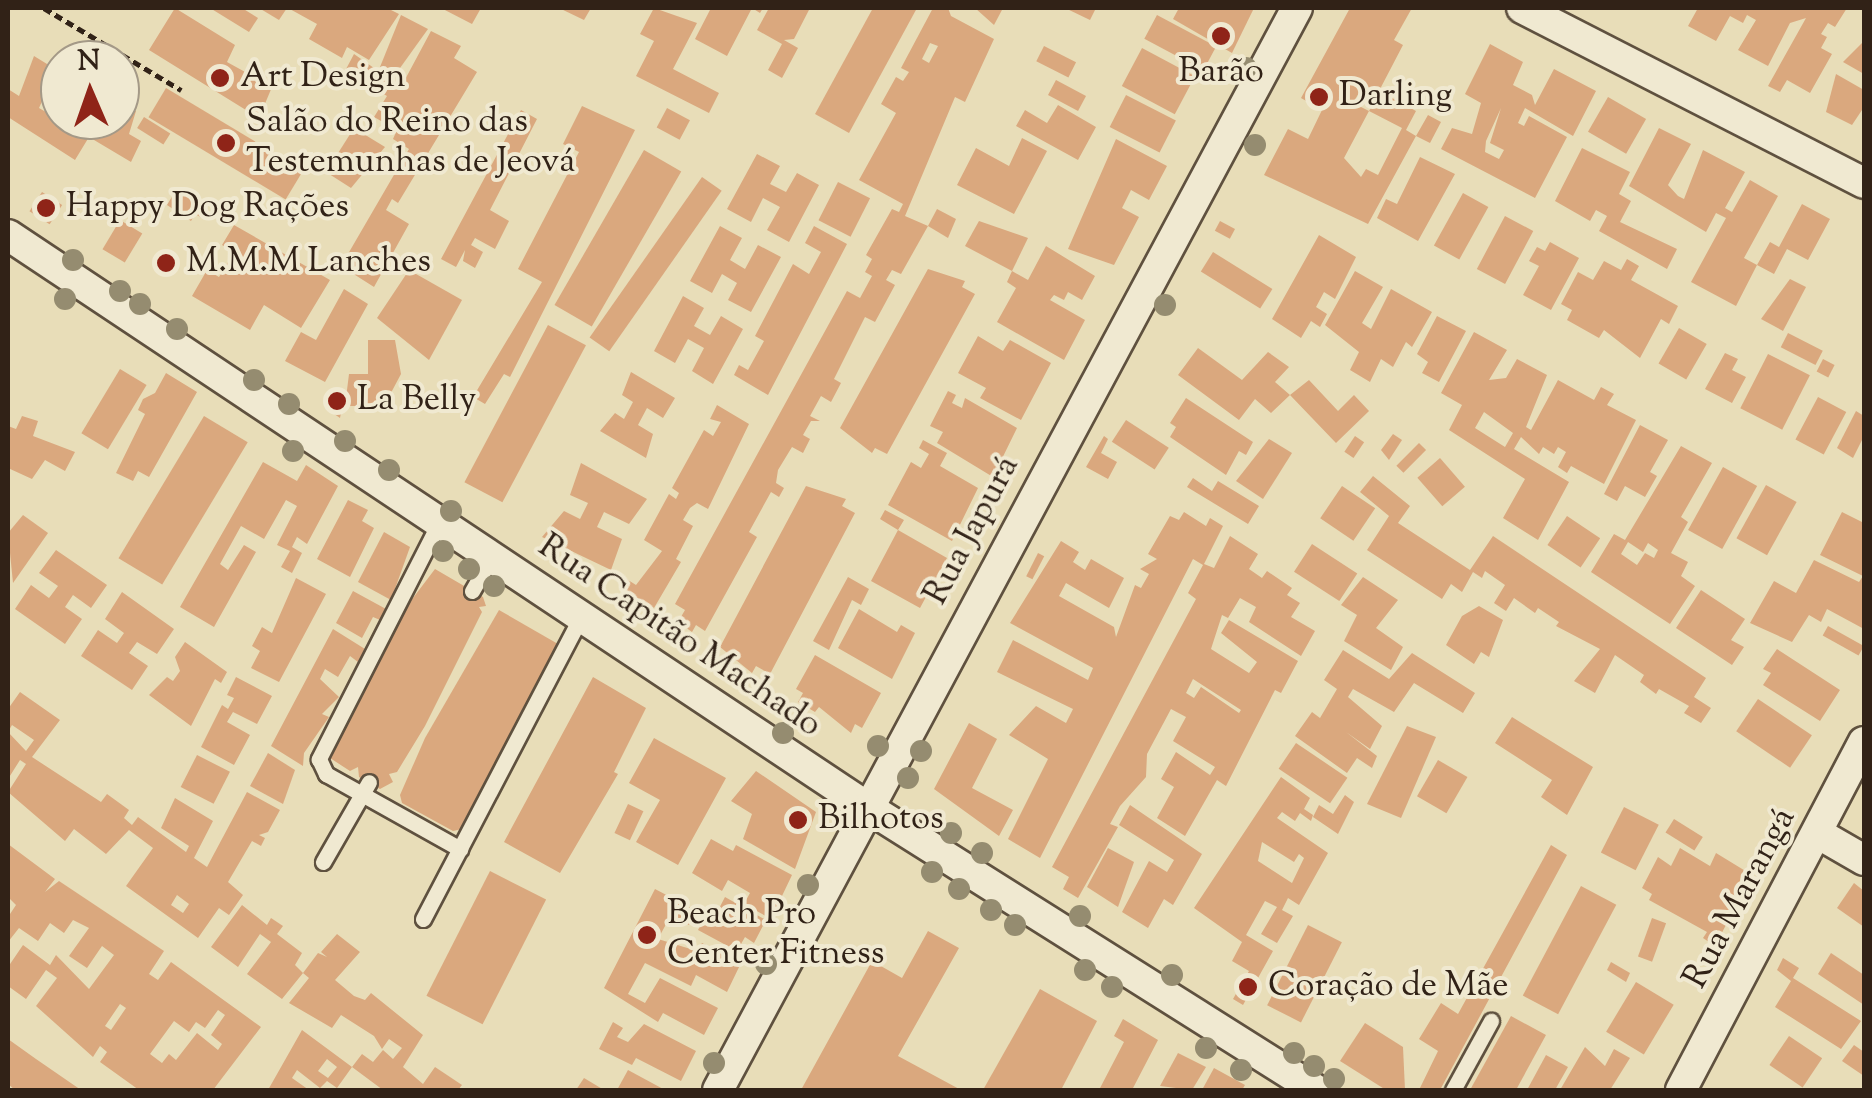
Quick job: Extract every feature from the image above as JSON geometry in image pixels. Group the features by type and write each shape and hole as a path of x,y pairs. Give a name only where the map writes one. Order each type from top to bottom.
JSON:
{"street":[{"name":"Rua Japurá","path":"718,1090 1297,8"},
{"path":"1522,8 1864,183"},
{"name":"Rua Capitão Machado","path":"8,235 438,525 868,807 1316,1090"},
{"name":"Rua Marangá","path":"1681,1090 1864,742"},
{"path":"1819,834 1864,860"}],"lane":[{"path":"438,525 319,752 326,774 366,787 460,849"},
{"path":"472,591 491,558"},
{"path":"423,919 581,617"},
{"path":"323,862 366,787"},
{"path":"1453,1090 1490,1021"}],"path":[{"path":"44,8 181,90"}],"building":[{"path":"175,8 235,45 227,62 272,87 259,118 149,50"},
{"path":"210,8 242,8 258,18 249,32"},
{"path":"259,8 287,8 279,20"},
{"path":"288,8 387,8 399,14 369,60 347,47 342,58 309,39 317,24"},
{"path":"441,8 481,8 472,24"},
{"path":"559,8 591,8 584,20"},
{"path":"654,8 697,23 673,69 719,93 709,113 636,76 654,41 640,34"},
{"path":"711,8 752,8 727,56 695,39"},
{"path":"769,8 810,8 794,39 784,40 798,48 782,78 768,70 782,44 757,30"},
{"path":"873,8 917,8 849,133 815,114"},
{"path":"933,8 948,8 951,16 994,39 965,102 955,97 905,216 928,226 901,274 892,270 886,280 895,285 875,322 865,317 834,379 841,383 831,402 821,396 810,416 820,421 811,421 803,435 810,439 803,453 792,447 778,470 776,483 784,488 779,497 771,492 749,532 757,537 705,631 696,625 692,632 678,622 685,610 675,604 847,291 860,298 872,276 865,272 872,259 866,255 892,209 899,212 903,204 859,180 896,113 881,104 896,77 903,81 909,72 901,68","holes":["930,43 938,46 929,63 922,59"]},
{"path":"975,8 1003,8 994,25"},
{"path":"1065,8 1096,8 1090,20"},
{"name":"Barão","path":"1179,8 1254,8 1232,53 1173,19"},
{"path":"1350,8 1412,8 1394,40 1403,45 1379,91 1416,111 1406,130 1416,136 1368,224 1264,175 1288,129 1308,139 1322,110 1301,98","holes":["1360,91 1376,99 1369,111 1353,103","1369,111 1402,128 1378,175 1366,169 1361,177 1344,158"]},
{"path":"1698,8 1847,8 1835,27 1828,23 1821,34 1827,37 1821,48 1832,54 1810,93 1787,80 1780,92 1768,86 1806,18 1790,23 1768,66 1738,50 1756,20 1747,15 1743,23 1730,16 1716,41 1688,26"},
{"path":"401,15 428,29 395,75 380,67"},
{"path":"1157,15 1216,46 1203,70 1144,39"},
{"path":"431,31 461,46 454,58 477,72 398,203 392,199 386,210 409,224 374,287 341,266 409,149 393,139 397,130 374,117 387,96 345,71 354,54 401,87"},
{"path":"1864,41 1864,74 1843,62"},
{"path":"1490,44 1523,62 1513,85 1532,95 1535,105 1554,69 1596,91 1573,136 1525,108 1518,123 1524,126 1529,116 1567,137 1535,198 1441,149 1452,128 1472,134 1481,103 1465,94","holes":["1501,108 1490,143 1504,150 1499,159 1485,152"]},
{"path":"1044,46 1076,62 1068,77 1036,61"},
{"path":"1142,48 1195,76 1175,114 1122,86"},
{"path":"34,56 40,60 40,138 8,117 8,89 19,96"},
{"path":"1836,74 1864,90 1864,107 1852,125 1826,112"},
{"path":"1056,80 1086,96 1078,111 1048,95"},
{"name":"Salão do Reino das Testemunhas de Jeová","path":"166,88 303,170 286,200 148,117"},
{"path":"1126,95 1176,120 1160,152 1110,127"},
{"path":"1608,97 1646,119 1626,154 1588,132"},
{"path":"1058,105 1096,127 1078,160 1016,126 1025,110 1047,123"},
{"path":"582,106 635,130 510,377 504,374 485,404 473,397 542,282 518,269 579,152 563,144"},
{"path":"667,108 690,120 680,140 657,127"},
{"path":"521,110 537,119 490,210 509,221 495,249 475,238 471,245 483,252 475,268 463,261 465,250 456,267 441,259"},
{"path":"1428,115 1441,122 1430,143 1416,136"},
{"path":"144,117 170,133 163,144 140,130"},
{"path":"354,128 385,147 351,188 326,172"},
{"path":"1659,128 1691,144 1668,185 1678,196 1684,199 1703,150 1745,172 1725,208 1732,212 1750,180 1778,196 1744,258 1757,265 1736,306 1691,282 1726,218 1716,213 1706,232 1629,186"},
{"path":"1022,138 1047,151 1014,214 957,185 976,148 1009,166"},
{"path":"1116,139 1167,166 1149,200 1131,190 1122,208 1139,217 1114,265 1068,249"},
{"path":"44,140 87,140 75,160"},
{"path":"94,140 141,141 131,162"},
{"path":"1582,148 1630,172 1619,194 1631,201 1620,222 1677,249 1667,269 1599,231 1607,216 1596,210 1590,221 1555,201"},
{"path":"644,150 681,172 592,327 554,305"},
{"path":"757,154 780,166 770,184 786,192 797,173 819,185 789,242 767,230 780,207 763,198 751,222 727,209"},
{"path":"1420,157 1455,174 1418,241 1377,218 1386,199 1397,204"},
{"path":"702,177 722,191 609,351 590,338"},
{"path":"838,182 870,198 851,237 818,220"},
{"path":"176,190 206,207 202,218 195,214 191,221 167,205"},
{"name":"Happy Dog Rações","path":"42,192 62,205 50,224 29,211"},
{"path":"1463,193 1488,207 1459,260 1434,245"},
{"path":"1802,204 1830,219 1808,260 1787,249 1774,274 1757,265 1770,242 1779,247"},
{"path":"937,209 956,219 948,238 928,226"},
{"path":"1505,216 1533,231 1505,284 1477,269"},
{"path":"120,220 142,233 125,263 102,249"},
{"path":"979,221 1028,238 1012,271 965,246"},
{"path":"1220,221 1235,229 1230,239 1215,231"},
{"path":"234,225 330,280 301,328 264,305 250,330 192,296 207,270 219,277 234,252 222,245"},
{"path":"720,226 742,238 730,260 745,269 758,245 781,257 751,312 728,300 737,283 722,274 712,293 690,281"},
{"path":"814,226 847,244 768,395 734,375 739,365 748,370 764,341 755,336 793,264 809,274 821,252 805,243"},
{"path":"1319,235 1356,257 1335,299 1324,292 1316,307 1327,314 1320,327 1311,321 1301,338 1272,319"},
{"path":"1550,242 1579,258 1551,310 1523,295 1539,266 1529,261 1537,247 1545,251"},
{"path":"1046,246 1095,276 1082,300 1068,292 1064,300 1054,295 1050,300 1085,320 1064,360 997,322 1016,288 1007,282 1012,271 1028,280"},
{"path":"1213,252 1272,289 1260,309 1201,272"},
{"path":"163,255 176,262 171,272 158,265"},
{"path":"1627,259 1639,266 1631,280 1678,306 1669,324 1661,319 1640,358 1604,330 1599,338 1567,320 1572,310 1561,304 1578,272 1593,280 1604,261 1621,270"},
{"path":"928,269 965,281 962,287 975,294 887,454 875,448 872,453 840,428"},
{"path":"409,270 462,300 429,360 377,318"},
{"path":"1355,271 1383,287 1362,323 1371,329 1391,289 1432,312 1412,347 1406,342 1393,367 1381,359 1370,382 1350,370 1359,352 1325,325"},
{"path":"1790,279 1806,287 1783,331 1761,319"},
{"path":"344,289 368,304 325,382 285,361 301,332 316,340"},
{"path":"683,296 704,308 694,326 710,335 721,316 743,329 713,384 692,371 704,348 688,339 675,363 654,351"},
{"path":"1437,316 1466,331 1439,382 1422,373 1428,362 1417,354"},
{"path":"548,325 586,345 502,502 464,482"},
{"path":"1679,328 1707,344 1686,380 1658,364"},
{"path":"1474,332 1507,350 1489,380 1506,378 1517,359 1547,375 1526,427 1531,430 1558,380 1594,400 1601,387 1614,394 1607,405 1636,420 1604,484 1571,466 1567,473 1558,467 1566,452 1558,447 1554,454 1543,447 1539,454 1521,437 1514,449 1569,482 1538,540 1503,518 1525,479 1449,430 1462,405 1441,393","holes":["1484,412 1513,433 1505,447 1475,428"]},
{"path":"1788,333 1823,351 1815,365 1781,347"},
{"path":"978,336 1003,351 1010,340 1051,363 1021,420 980,398 986,388 958,373"},
{"path":"368,340 395,340 401,374 384,406 345,406 349,374 368,374"},
{"path":"1198,348 1242,380 1268,352 1289,367 1275,382 1290,395 1271,413 1255,399 1239,420 1178,375"},
{"path":"1725,353 1738,359 1732,370 1746,377 1732,403 1705,389"},
{"path":"1768,354 1810,375 1782,430 1740,408"},
{"path":"1823,359 1835,365 1828,377 1817,371"},
{"path":"120,369 147,385 108,449 81,433"},
{"path":"631,372 675,398 663,418 647,408 638,425 653,434 646,458 600,431 615,413 624,419 633,402 622,395"},
{"path":"166,373 197,392 149,477 138,471 133,481 116,473 145,414 138,410 143,399 155,393"},
{"path":"1309,380 1338,411 1354,395 1369,411 1336,443 1290,395"},
{"name":"La Belly","path":"338,389 345,393 340,418 327,409"},
{"path":"948,391 956,395 952,403 962,408 965,398 1017,428 993,477 937,443 943,432 930,426"},
{"path":"1818,397 1846,412 1824,454 1795,439"},
{"path":"1186,398 1253,442 1246,455 1239,451 1226,475 1170,437 1176,427 1170,423"},
{"path":"717,405 749,424 708,509 697,503 683,520 693,526 676,559 681,562 654,608 621,588 625,578 636,585 662,551 644,540 669,494 676,499 679,493 672,488 704,430 713,436 721,422 710,419"},
{"path":"1856,411 1864,416 1864,436 1853,458 1837,448"},
{"path":"22,416 38,421 33,436 75,452 65,471 45,460 32,479 8,468 8,426 16,429"},
{"path":"204,416 248,442 162,585 119,558"},
{"path":"1126,420 1169,448 1155,470 1112,442"},
{"path":"1640,425 1668,440 1650,472 1657,476 1645,497 1625,486 1617,501 1604,494"},
{"path":"1393,434 1402,440 1389,460 1381,450"},
{"path":"1104,436 1108,439 1101,453 1117,462 1108,479 1086,467"},
{"path":"1355,436 1364,442 1353,458 1344,452"},
{"path":"1269,439 1292,453 1263,499 1236,481"},
{"path":"923,440 947,453 940,466 978,488 952,541 888,505 911,462 921,468 929,454 919,448"},
{"path":"1419,443 1426,450 1403,473 1396,466"},
{"path":"1681,446 1712,463 1681,517 1688,522 1671,553 1688,562 1681,576 1695,586 1670,624 1591,572 1614,534 1625,540","holes":["1628,542 1643,552 1648,543 1658,550 1654,558 1645,553 1637,565 1621,554"]},
{"path":"1440,458 1465,487 1442,506 1417,478"},
{"path":"263,462 297,481 306,465 338,486 307,544 297,537 292,547 302,553 292,573 281,567 290,551 277,545 297,506 286,500 264,539 241,526 220,564 228,570 244,545 256,552 214,627 180,607"},
{"path":"581,463 647,499 629,524 604,512 597,527 622,539 611,570 542,537 564,511 580,519 588,503 570,495"},
{"path":"1723,467 1757,486 1722,549 1688,530"},
{"path":"1373,476 1410,506 1398,523 1470,570 1493,536 1706,678 1694,697 1711,708 1701,723 1684,713 1689,706 1659,689 1656,694 1640,682 1644,675 1615,655 1595,693 1574,681 1600,649 1556,626 1559,622 1538,608 1535,613 1514,598 1506,611 1494,603 1505,585 1485,571 1482,578 1473,572 1462,592 1451,584 1442,599 1367,550 1389,516 1360,492"},
{"path":"1193,478 1212,491 1218,481 1259,506 1248,524 1187,487"},
{"path":"1766,485 1797,502 1767,555 1736,538"},
{"path":"806,486 846,499 842,506 855,513 770,674 756,666 752,673 720,647"},
{"path":"1342,486 1375,508 1353,541 1320,518"},
{"path":"348,500 368,510 362,521 374,528 350,577 317,559"},
{"path":"885,510 904,520 898,530 880,519"},
{"path":"1184,512 1206,526 1210,518 1223,526 1204,564 1214,568 1230,536 1258,554 1249,569 1262,578 1267,571 1292,588 1287,595 1300,603 1291,617 1315,631 1301,656 1249,622 1256,607 1240,598 1228,618 1222,615 1211,649 1249,673 1257,662 1221,633 1229,620 1298,661 1281,693 1275,690 1226,786 1217,780 1185,836 1157,818 1174,787 1161,779 1176,752 1210,775 1215,767 1173,741 1186,717 1171,709 1147,754 1146,777 1120,806 1110,824 1118,827 1078,898 1063,889 1069,877 1052,867 1196,599 1188,593 1203,565 1193,559 1040,858 1008,839 1048,759 1009,735 1036,706 1066,723 1073,709 997,672 1013,640 1088,680 1093,668 1010,623 1061,541 1079,552 1073,562 1085,570 1091,559 1124,578 1109,608 1066,583 1059,596 1114,627 1116,637 1135,585 1141,588 1149,574 1140,569 1157,559 1148,554 1170,516 1179,520","holes":["1193,679 1241,710 1239,713 1201,687 1194,698 1186,693"]},
{"path":"1842,512 1864,523 1864,629 1827,609 1821,622 1809,615 1792,642 1750,623 1774,581 1796,593 1814,560 1859,582 1863,576 1820,555"},
{"path":"23,515 48,533 13,583 8,533"},
{"path":"1567,516 1600,538 1581,567 1547,545"},
{"path":"898,530 947,558 920,608 871,581"},
{"path":"384,532 410,547 391,600 358,582"},
{"path":"1312,544 1357,573 1339,601 1294,572"},
{"path":"56,550 107,585 91,608 73,595 65,607 82,619 65,644 15,609 31,585 49,598 58,586 39,573"},
{"path":"1038,553 1044,556 1032,579 1026,576"},
{"path":"435,569 483,597 486,606 479,607 482,612 425,726 397,772 389,774 393,782 380,789 359,777 358,767 350,771 330,758 330,745 338,745 336,737 391,627"},
{"path":"848,577 869,589 861,605 852,600 829,650 813,641"},
{"path":"1363,577 1398,600 1376,628 1403,647 1391,670 1344,641 1357,615 1341,605"},
{"path":"296,578 326,594 279,682 251,668 260,651 252,646 262,627 272,633"},
{"path":"1701,590 1745,619 1731,640 1744,647 1732,665 1676,628"},
{"path":"353,591 386,609 380,620 373,617 362,638 336,623"},
{"path":"122,592 174,629 157,654 137,642 129,653 148,666 132,690 81,656 98,630 117,643 124,633 105,619"},
{"path":"1479,606 1503,620 1489,657 1481,652 1474,664 1446,645 1462,616"},
{"path":"859,609 897,632 901,625 915,633 892,679 838,648"},
{"path":"499,610 558,644 494,775 462,829 453,831 402,803 400,795 425,738"},
{"path":"1828,626 1864,646 1859,655 1823,636"},
{"path":"333,629 365,649 358,662 350,656 338,677 325,669 320,679 339,697 322,714 329,717 304,753 303,766 271,746"},
{"path":"185,642 227,672 221,683 215,679 191,726 149,695 167,677 173,681 180,671 175,657"},
{"path":"1777,649 1840,690 1820,721 1763,685 1771,673 1763,669"},
{"path":"1343,650 1389,679 1412,653 1475,693 1463,713 1414,683 1394,712 1353,689 1348,697 1382,726 1370,749 1346,732 1377,756 1372,768 1357,758 1347,773 1295,736 1312,712 1320,718 1337,689 1324,680"},
{"path":"815,655 881,693 862,728 855,724 851,733 819,707 815,712 798,702 803,693 796,689"},
{"path":"236,677 272,696 257,724 233,712 227,722 250,735 234,765 201,747 222,705 228,709 234,698 227,695"},
{"path":"593,677 646,708 614,772 618,774 560,873 504,842"},
{"path":"20,692 60,720 32,757 101,802 107,794 129,810 124,818 132,825 138,817 186,852 189,846 161,828 175,798 213,821 194,858 207,867 247,792 280,810 268,832 259,835 265,838 261,846 252,841 228,882 243,895 229,915 219,908 198,938 126,886 153,848 129,830 106,854 74,829 65,841 8,792 26,764 20,760 8,779 8,732 8,709","holes":["12,725 34,740 26,751 8,732","177,895 189,904 183,913 171,905"]},
{"path":"1758,699 1812,735 1790,768 1736,731"},
{"path":"1512,717 1593,767 1567,815 1541,797 1552,780 1495,743"},
{"path":"969,723 997,739 972,788 1013,810 999,836 934,789"},
{"path":"1407,726 1436,737 1401,818 1367,804"},
{"path":"654,738 726,778 678,865 636,842 660,800 629,783"},
{"path":"1296,743 1347,778 1330,803 1279,769"},
{"path":"268,753 295,770 283,804 250,786"},
{"path":"197,755 230,772 214,804 181,787"},
{"path":"1438,760 1467,777 1446,813 1417,796"},
{"path":"756,771 816,812 795,869 743,839 752,814 731,801"},
{"path":"1281,777 1310,798 1304,809 1313,815 1311,821 1300,813 1295,821 1282,812 1277,818 1328,853 1299,905 1288,898 1282,910 1293,916 1277,943 1261,934 1277,907 1265,901 1246,935 1273,951 1243,1005 1233,999 1249,971 1232,961 1242,942 1194,908","holes":["1262,842 1294,862 1299,854 1304,858 1292,883 1258,861"]},
{"path":"1345,795 1354,802 1338,834 1313,817 1319,805 1333,814"},
{"path":"628,804 643,811 630,840 614,833"},
{"path":"1130,805 1202,854 1173,905 1164,899 1148,928 1122,912 1149,861 1167,872 1174,860 1119,825"},
{"path":"1624,807 1659,825 1636,870 1601,852"},
{"path":"1674,819 1703,837 1694,851 1666,833"},
{"path":"711,839 733,851 736,845 792,875 771,919 744,904 750,893 728,880 722,891 692,873"},
{"path":"8,844 55,879 45,892 59,881 164,951 149,974 158,980 171,962 261,1027 213,1090 139,1090 100,1062 107,1052 100,1046 93,1057 36,1006 57,978 46,970 26,999 8,986 8,967 23,945 50,965 56,955 89,989 114,955 102,946 87,968 69,956 89,928 73,920 64,933 50,923 38,941 19,928 8,942 8,917 16,905 8,897","holes":["120,1004 126,1008 111,1030 105,1026","218,1010 225,1015 211,1035 222,1044 218,1050 197,1033 176,1060 169,1054 162,1063 150,1054 174,1021 189,1032 196,1022 205,1028"]},
{"path":"1551,845 1567,855 1440,1090 1419,1090 1438,1051 1419,1039 1441,1003 1458,1014"},
{"path":"1108,848 1134,862 1118,907 1087,887"},
{"path":"1680,848 1710,866 1716,853 1752,875 1715,946 1703,938 1707,932 1649,900 1652,894 1642,888 1658,857 1671,866"},
{"path":"490,871 546,900 483,1024 426,996"},
{"path":"1854,883 1864,891 1864,927 1837,908"},
{"path":"1581,886 1616,905 1558,1014 1523,995"},
{"path":"655,889 697,911 689,925 671,915 658,939 697,951 702,943 741,963 727,992 696,975 691,986 645,963 628,994 645,1003 660,978 718,1008 704,1035 663,1013 658,1022 604,988"},
{"path":"725,897 766,920 754,943 745,937 737,951 698,930 705,916 713,920"},
{"path":"242,905 267,925 271,918 283,926 277,934 302,953 295,965 303,973 282,999 247,974 271,942 260,934 238,967 211,947"},
{"path":"1652,918 1666,923 1652,962 1638,957"},
{"path":"1308,925 1342,942 1301,1022 1267,1005"},
{"path":"928,931 959,948 898,1056 961,1090 801,1090 872,961 902,978"},
{"path":"337,934 360,952 335,980 365,1000 371,993 423,1035 403,1067 423,1084 435,1067 462,1085 458,1090 383,1090 352,1067 362,1054 373,1062 383,1050 393,1059 402,1048 389,1039 382,1049 374,1036 341,1015 332,1028 289,1003 309,978 303,973 318,953 327,957 321,952"},
{"path":"1831,953 1864,975 1864,1005 1818,974"},
{"path":"1783,958 1799,968 1793,978 1861,1021 1841,1049 1775,1007 1791,981 1777,970"},
{"path":"1611,962 1630,973 1626,982 1607,970"},
{"path":"1636,982 1674,1005 1644,1054 1606,1032"},
{"path":"1040,989 1097,1021 1061,1090 983,1090"},
{"path":"1511,1016 1546,1035 1516,1090 1470,1090"},
{"path":"1123,1019 1158,1040 1132,1090 1099,1090 1124,1042 1114,1036"},
{"path":"613,1022 623,1028 617,1037 628,1042 644,1024 696,1051 681,1081 636,1058 632,1065 599,1049"},
{"path":"1365,1023 1403,1047 1405,1090 1386,1090 1340,1061"},
{"path":"302,1030 352,1067 337,1088 327,1081 320,1088 297,1070 292,1078 309,1090 268,1090","holes":["327,1059 337,1067 328,1078 318,1071"]},
{"path":"1789,1036 1822,1058 1803,1087 1769,1065"},
{"path":"8,1039 81,1090 15,1090 8,1084"},
{"path":"1854,1045 1864,1052 1864,1076 1842,1061"},
{"path":"1585,1047 1605,1066 1614,1049 1630,1058 1610,1090 1560,1090"},
{"path":"1178,1053 1206,1067 1192,1090 1160,1086"},
{"path":"1546,1055 1568,1067 1555,1090 1527,1090"},
{"path":"1214,1068 1245,1085 1242,1090 1202,1090"},
{"path":"628,1070 665,1090 617,1090"},
{"path":"584,1078 604,1090 576,1090"}],"place":[{"name":"Barão","path":"1221,36"},
{"name":"Art Design","path":"220,78"},
{"name":"Darling","path":"1319,97"},
{"name":"Salão do Reino das Testemunhas de Jeová","path":"226,143"},
{"name":"Happy Dog Rações","path":"46,208"},
{"name":"M.M.M Lanches","path":"166,263"},
{"name":"La Belly","path":"337,401"},
{"name":"Bilhotos","path":"798,820"},
{"name":"Beach Pro Center Fitness","path":"647,935"},
{"name":"Coração de Mãe","path":"1248,987"}]}
